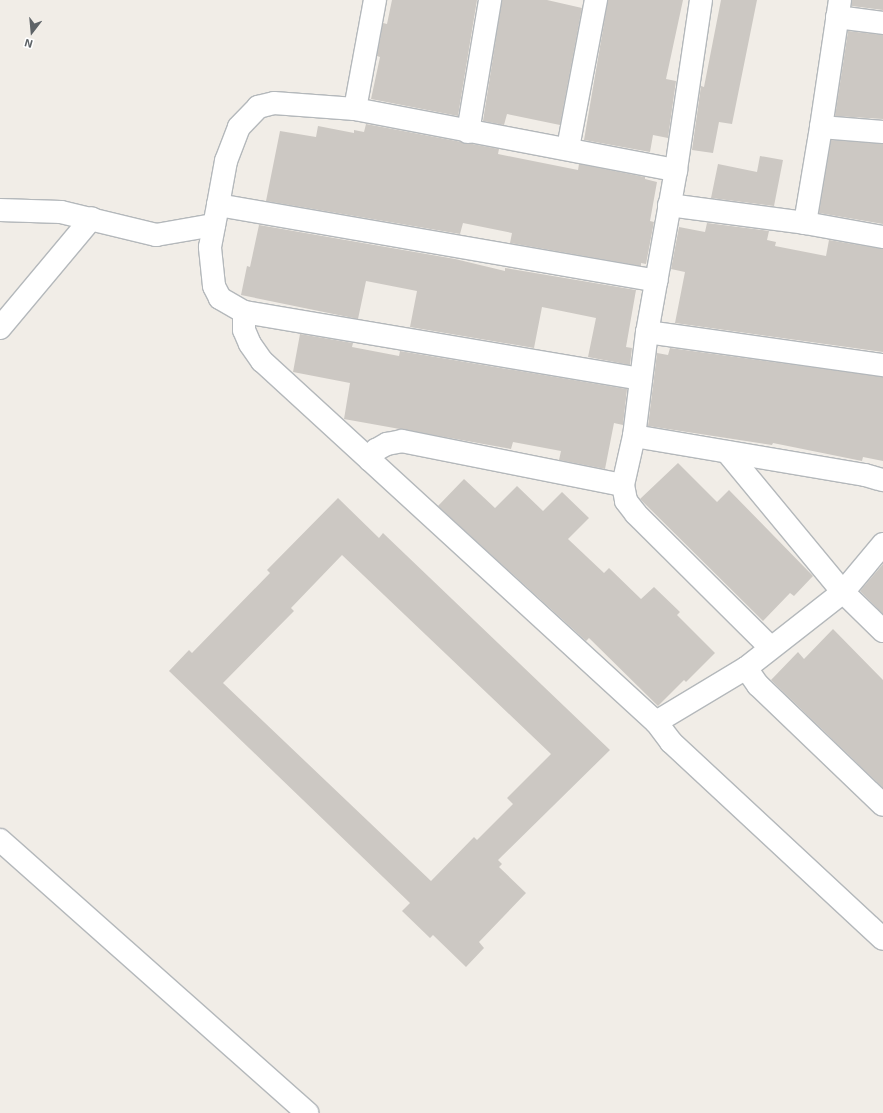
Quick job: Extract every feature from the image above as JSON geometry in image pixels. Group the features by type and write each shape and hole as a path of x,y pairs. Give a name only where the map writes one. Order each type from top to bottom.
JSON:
{"street":[{"path":"355,109 375,0"},
{"path":"468,132 490,0"},
{"path":"568,148 596,0"},
{"path":"702,0 676,170 647,332 634,436 623,485 626,501 636,514 770,647"},
{"path":"805,223 821,127 838,8 883,23"},
{"path":"641,379 244,312 220,298 214,286 210,247 226,161 238,127 258,107 274,103 355,109 468,132 568,148 676,170"},
{"path":"821,127 883,132"},
{"path":"670,205 805,223 883,237"},
{"path":"0,210 61,212 92,218 156,235 216,215 656,281"},
{"path":"0,328 92,218"},
{"path":"244,312 244,330 250,344 262,361 656,722 676,747 883,939"},
{"path":"647,332 883,365"},
{"path":"634,436 865,475 883,480"},
{"path":"370,460 376,450 387,444 402,441 623,485"},
{"path":"727,452 843,592 883,631"},
{"path":"656,722 746,668 770,647 843,592 883,544"},
{"path":"746,668 758,685 883,804"},
{"path":"0,840 307,1113"}],"building":[{"path":"392,0 477,0 458,116 371,99 380,57 377,56 383,23 387,24"},
{"path":"502,0 547,0 582,8 560,125 507,114 504,125 483,121"},
{"path":"608,0 683,0 666,79 676,81 668,138 653,135 650,152 584,140"},
{"path":"721,0 757,0 732,124 719,122 713,153 692,150 701,86 704,87"},
{"path":"852,0 883,0 883,10 852,6"},
{"path":"848,31 883,35 883,119 835,116"},
{"path":"366,124 499,149 498,154 578,170 579,164 645,177 645,179 657,182 650,221 654,222 646,264 641,263 641,266 510,243 512,233 463,223 460,234 266,201 280,131 316,137 318,126 354,133 354,130 364,132"},
{"path":"831,140 883,144 883,224 819,213"},
{"path":"760,156 783,160 774,206 711,198 718,164 757,172"},
{"path":"707,223 769,231 767,240 776,242 775,246 826,256 829,240 883,249 883,352 675,323 685,272 671,269 679,227 705,232"},
{"path":"259,225 455,259 505,271 505,268 636,290 626,347 632,348 630,365 588,357 596,318 542,307 534,348 410,327 417,291 366,281 358,319 241,295 247,266 250,267"},
{"path":"300,334 353,343 352,347 399,356 400,351 627,389 623,425 614,423 605,469 559,460 561,451 513,442 511,449 344,419 350,383 293,372"},
{"path":"670,348 883,377 883,461 863,457 862,461 773,443 772,445 648,426 657,353 668,355"},
{"path":"678,463 717,502 729,490 813,576 794,596 790,593 763,621 640,499"},
{"path":"464,479 495,508 517,486 543,511 562,492 589,518 568,539 604,573 609,568 641,599 654,587 680,612 677,615 715,653 686,682 684,680 658,706 589,638 586,641 438,506"},
{"path":"338,498 379,538 383,533 610,750 498,860 502,864 499,867 526,893 479,942 484,948 466,967 433,935 430,938 402,911 410,903 169,671 189,650 192,653 270,573 267,570","holes":["342,555 551,754 507,798 513,804 477,840 474,837 431,881 223,683 294,611 291,608"]},
{"path":"883,564 883,614 860,591"},
{"path":"833,629 883,680 883,788 771,680 798,652 804,659"}]}
